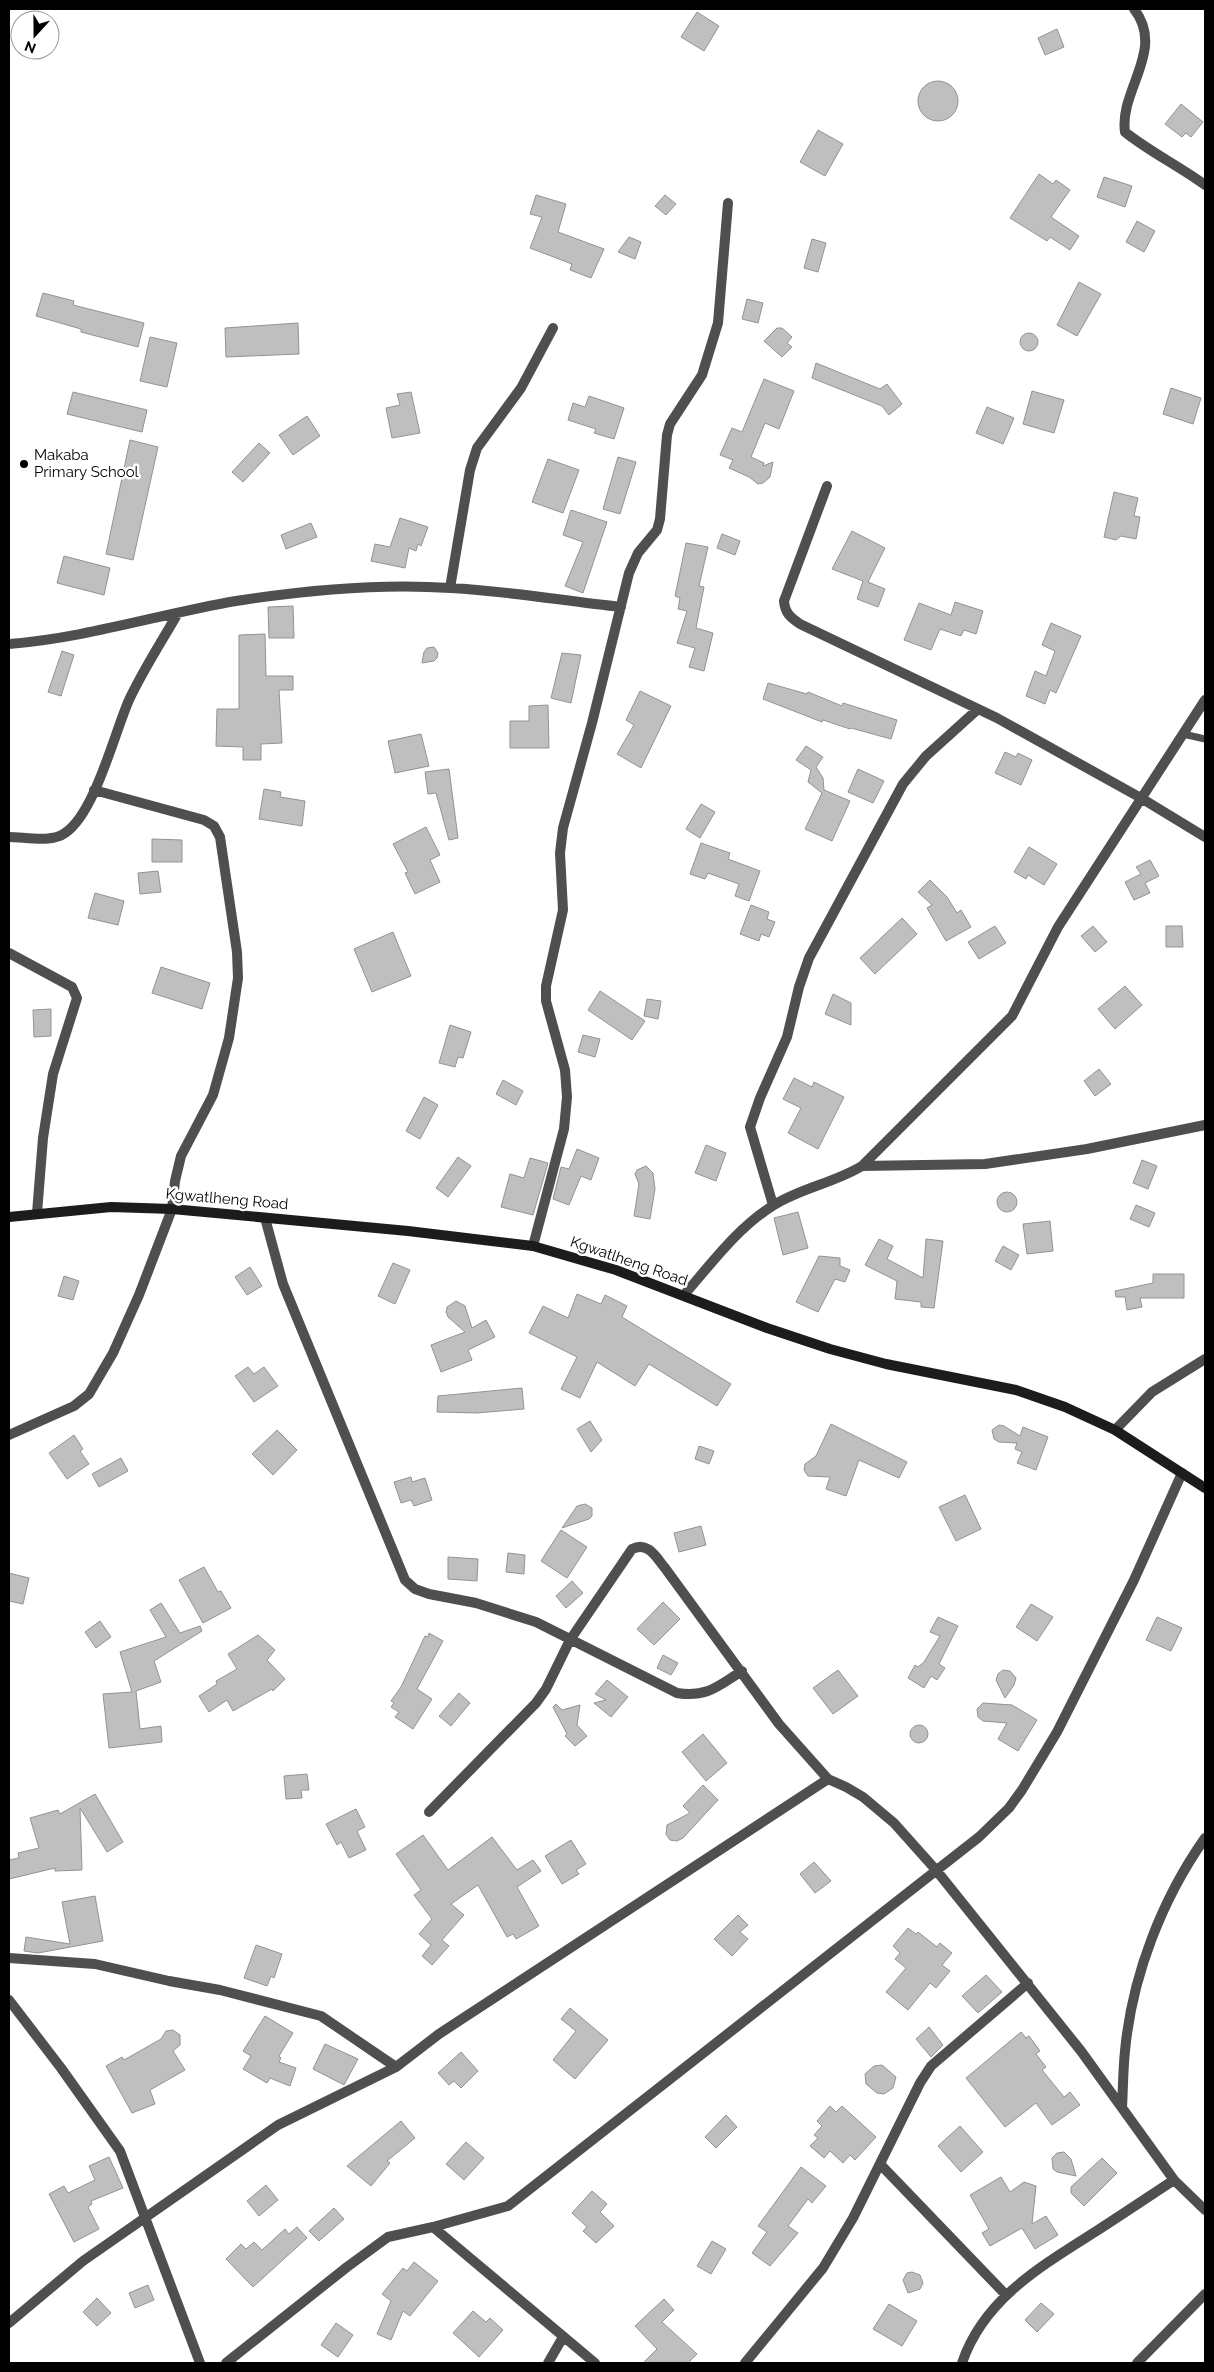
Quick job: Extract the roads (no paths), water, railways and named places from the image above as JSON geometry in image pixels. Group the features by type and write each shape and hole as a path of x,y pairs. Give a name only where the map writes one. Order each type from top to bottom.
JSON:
{"street":[{"path":"1134,9 1142,19 1146,40 1140,72 1123,122 1125,132 1143,147 1168,160 1205,186"},
{"path":"533,1246 564,1130 567,1098 565,1070 546,1001 546,986 563,910 560,853 563,828 633,562 638,553 652,539 660,519 666,435 670,424 702,376 718,323 728,203"},
{"path":"450,588 470,470 476,448 521,388 553,328"},
{"path":"827,486 784,601 785,609 789,616 800,624 978,709 1142,798 1205,838"},
{"path":"9,644 116,628 236,601 336,590 388,587 450,588 621,607"},
{"path":"9,837 53,838 64,834 76,824 94,790 130,698 178,613"},
{"path":"684,1295 735,1238 773,1205 847,1175 862,1166 1012,1016 1058,927 1205,700"},
{"path":"773,1205 750,1128 760,1098 787,1037 799,988 809,958 903,784 926,756 978,709"},
{"path":"9,1435 74,1406 89,1394 121,1337 172,1209 177,1168 213,1095 229,1038 235,1004 238,978 237,952 220,837 214,826 204,820 94,790"},
{"path":"9,953 72,987 78,998 53,1074 43,1138 37,1213"},
{"path":"862,1166 985,1164 1087,1149 1205,1125"},
{"name":"Kgwatlheng Road","path":"9,1217 111,1207 172,1209 408,1230 533,1246 616,1270 767,1328 830,1349 886,1364 1016,1390 1065,1407 1115,1430 1205,1488"},
{"path":"265,1218 283,1284 405,1580 415,1589 429,1594 476,1602 536,1622 677,1693 693,1696 708,1692 742,1671"},
{"path":"1115,1430 1152,1392 1205,1359"},
{"path":"226,2363 375,2245 388,2237 496,2210 518,2199 979,1837 1008,1808 1034,1771 1081,1686 1134,1580 1182,1473"},
{"path":"429,1812 536,1703 546,1689 570,1640 632,1548 639,1545 647,1547 666,1568 742,1671 778,1724 828,1779 846,1786 894,1823 936,1870 1028,1983 1174,2180 1205,2210"},
{"path":"9,2323 83,2261 278,2125 396,2067 439,2034 828,1779"},
{"path":"1122,2108 1125,2050 1130,2020 1148,1951 1167,1902 1184,1869 1205,1838"},
{"path":"9,1958 95,1964 169,1981 220,1990 321,2016 396,2067"},
{"path":"745,2363 823,2268 853,2218 920,2083 931,2066 1028,1983"},
{"path":"9,2000 61,2068 120,2151 200,2363"},
{"path":"880,2164 1006,2295"},
{"path":"962,2363 977,2331 1017,2284 1174,2180"},
{"path":"433,2227 595,2363"},
{"path":"1136,2363 1205,2294"},
{"path":"548,2363 563,2337"}],"lane":[{"path":"1183,734 1205,739"}],"place":[{"name":"Makaba Primary School","path":"24,464"}]}
